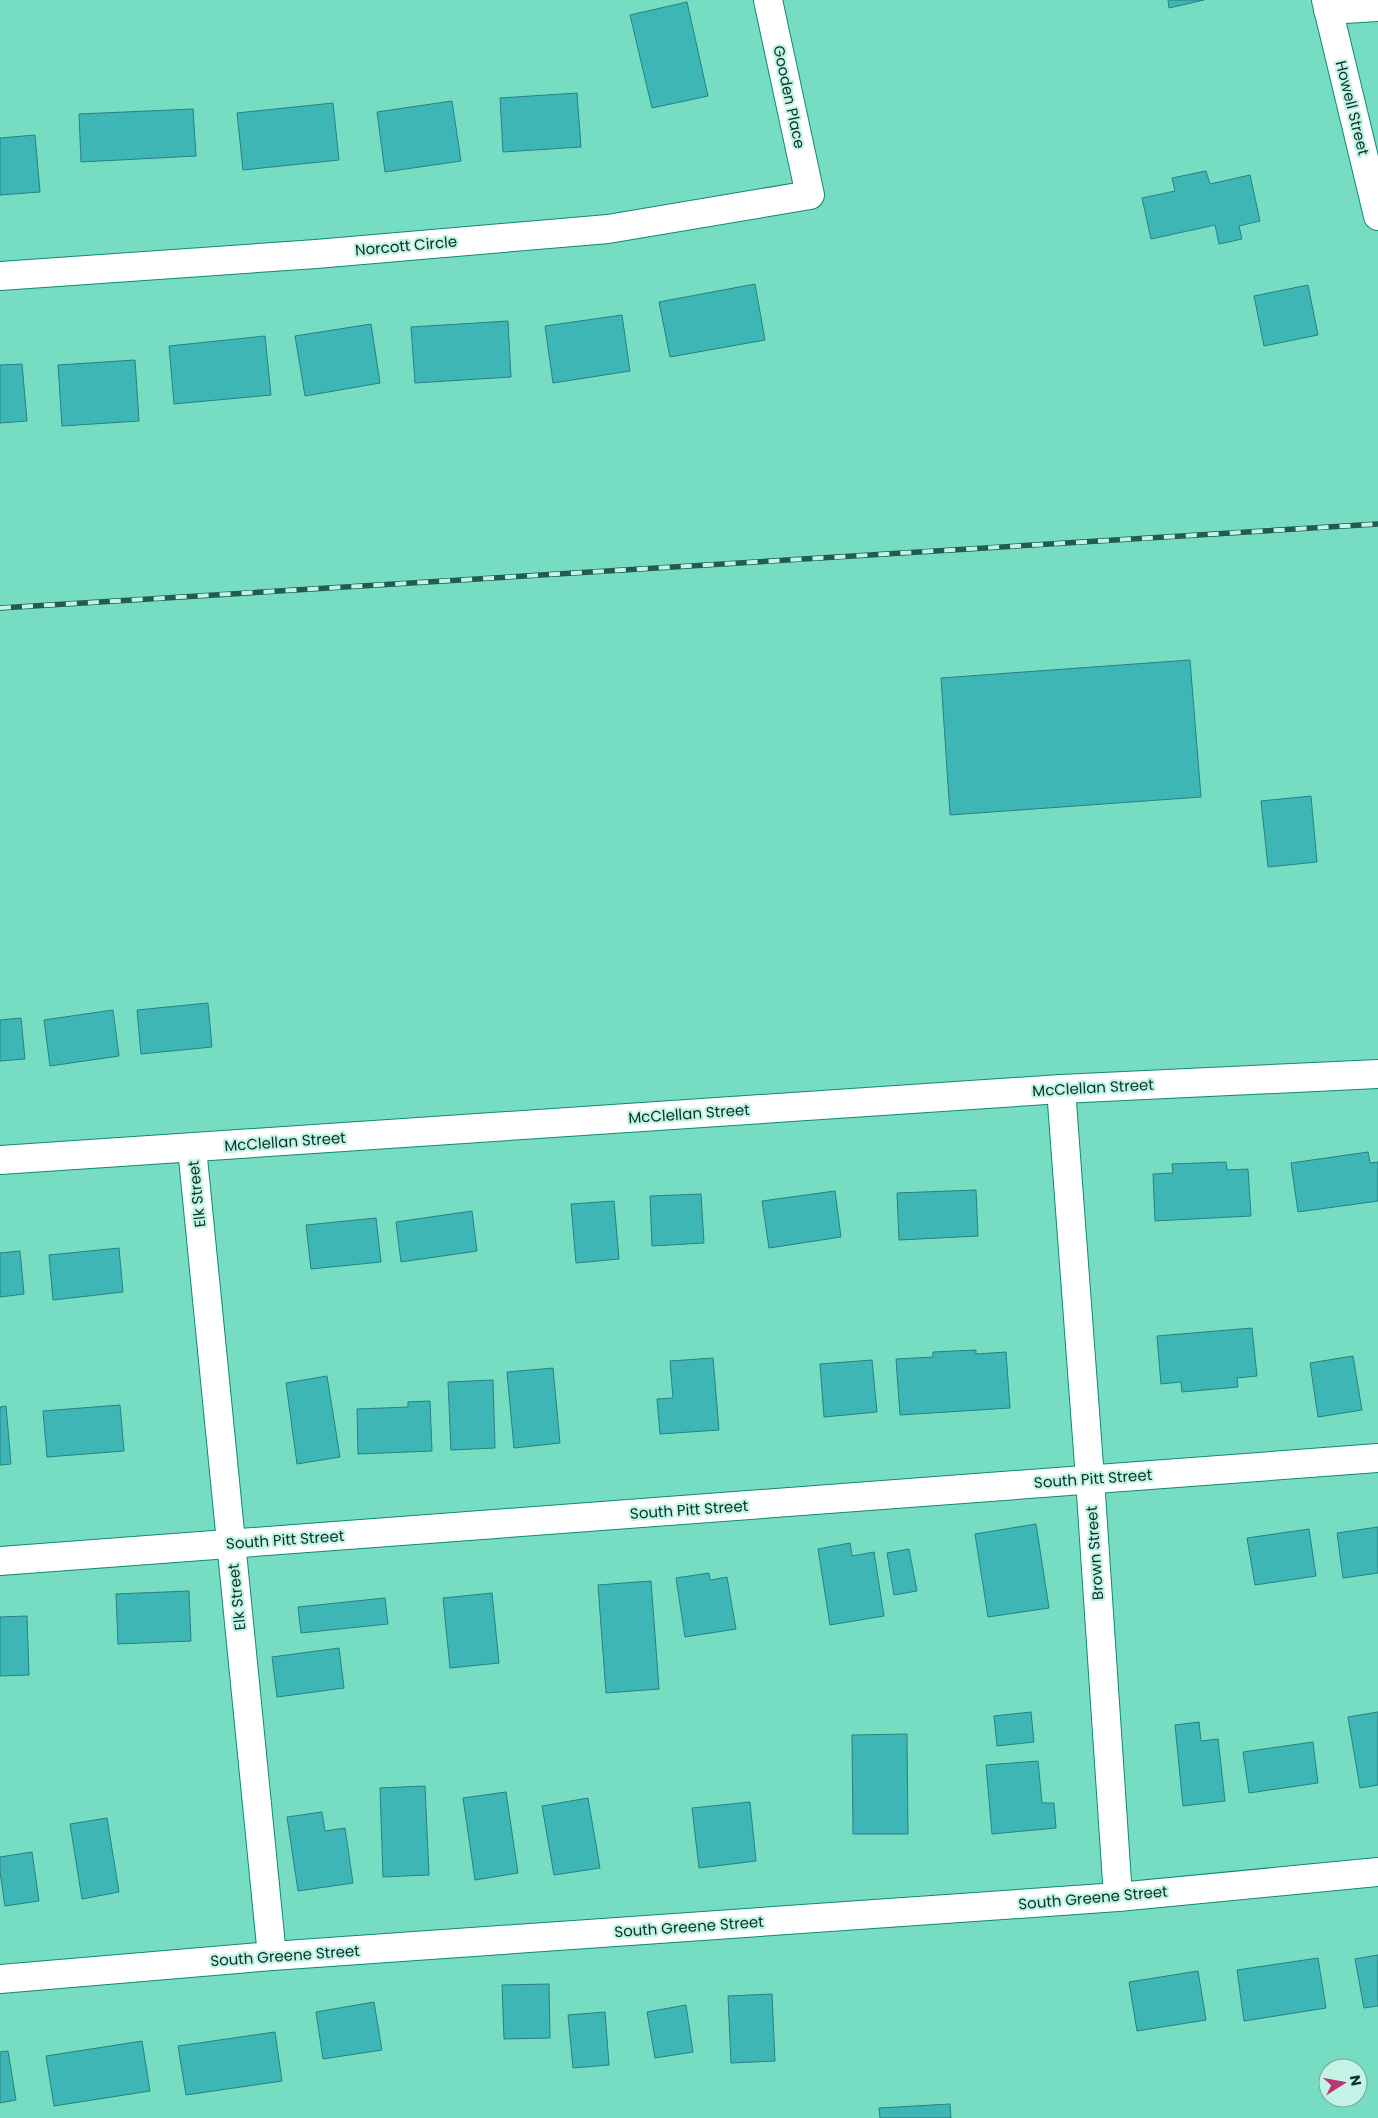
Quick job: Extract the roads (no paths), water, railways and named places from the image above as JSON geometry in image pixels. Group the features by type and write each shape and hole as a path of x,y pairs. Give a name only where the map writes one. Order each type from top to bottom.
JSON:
{"street":[{"name":"Gooden Place","path":"768,0 810,195"},
{"path":"1327,5 1378,7"},
{"name":"Howell Street","path":"1327,5 1378,216"},
{"name":"Norcott Circle","path":"0,276 306,255 608,229 810,195"},
{"name":"McClellan Street","path":"0,1160 1061,1089 1378,1074"},
{"name":"Brown Street","path":"1061,1089 1118,1897"},
{"name":"Elk Street","path":"192,1148 272,1956"},
{"name":"South Pitt Street","path":"0,1561 1378,1458"},
{"name":"South Greene Street","path":"0,1979 272,1956 1118,1897 1378,1872"}],"railway":[{"path":"0,608 1378,524"}]}
